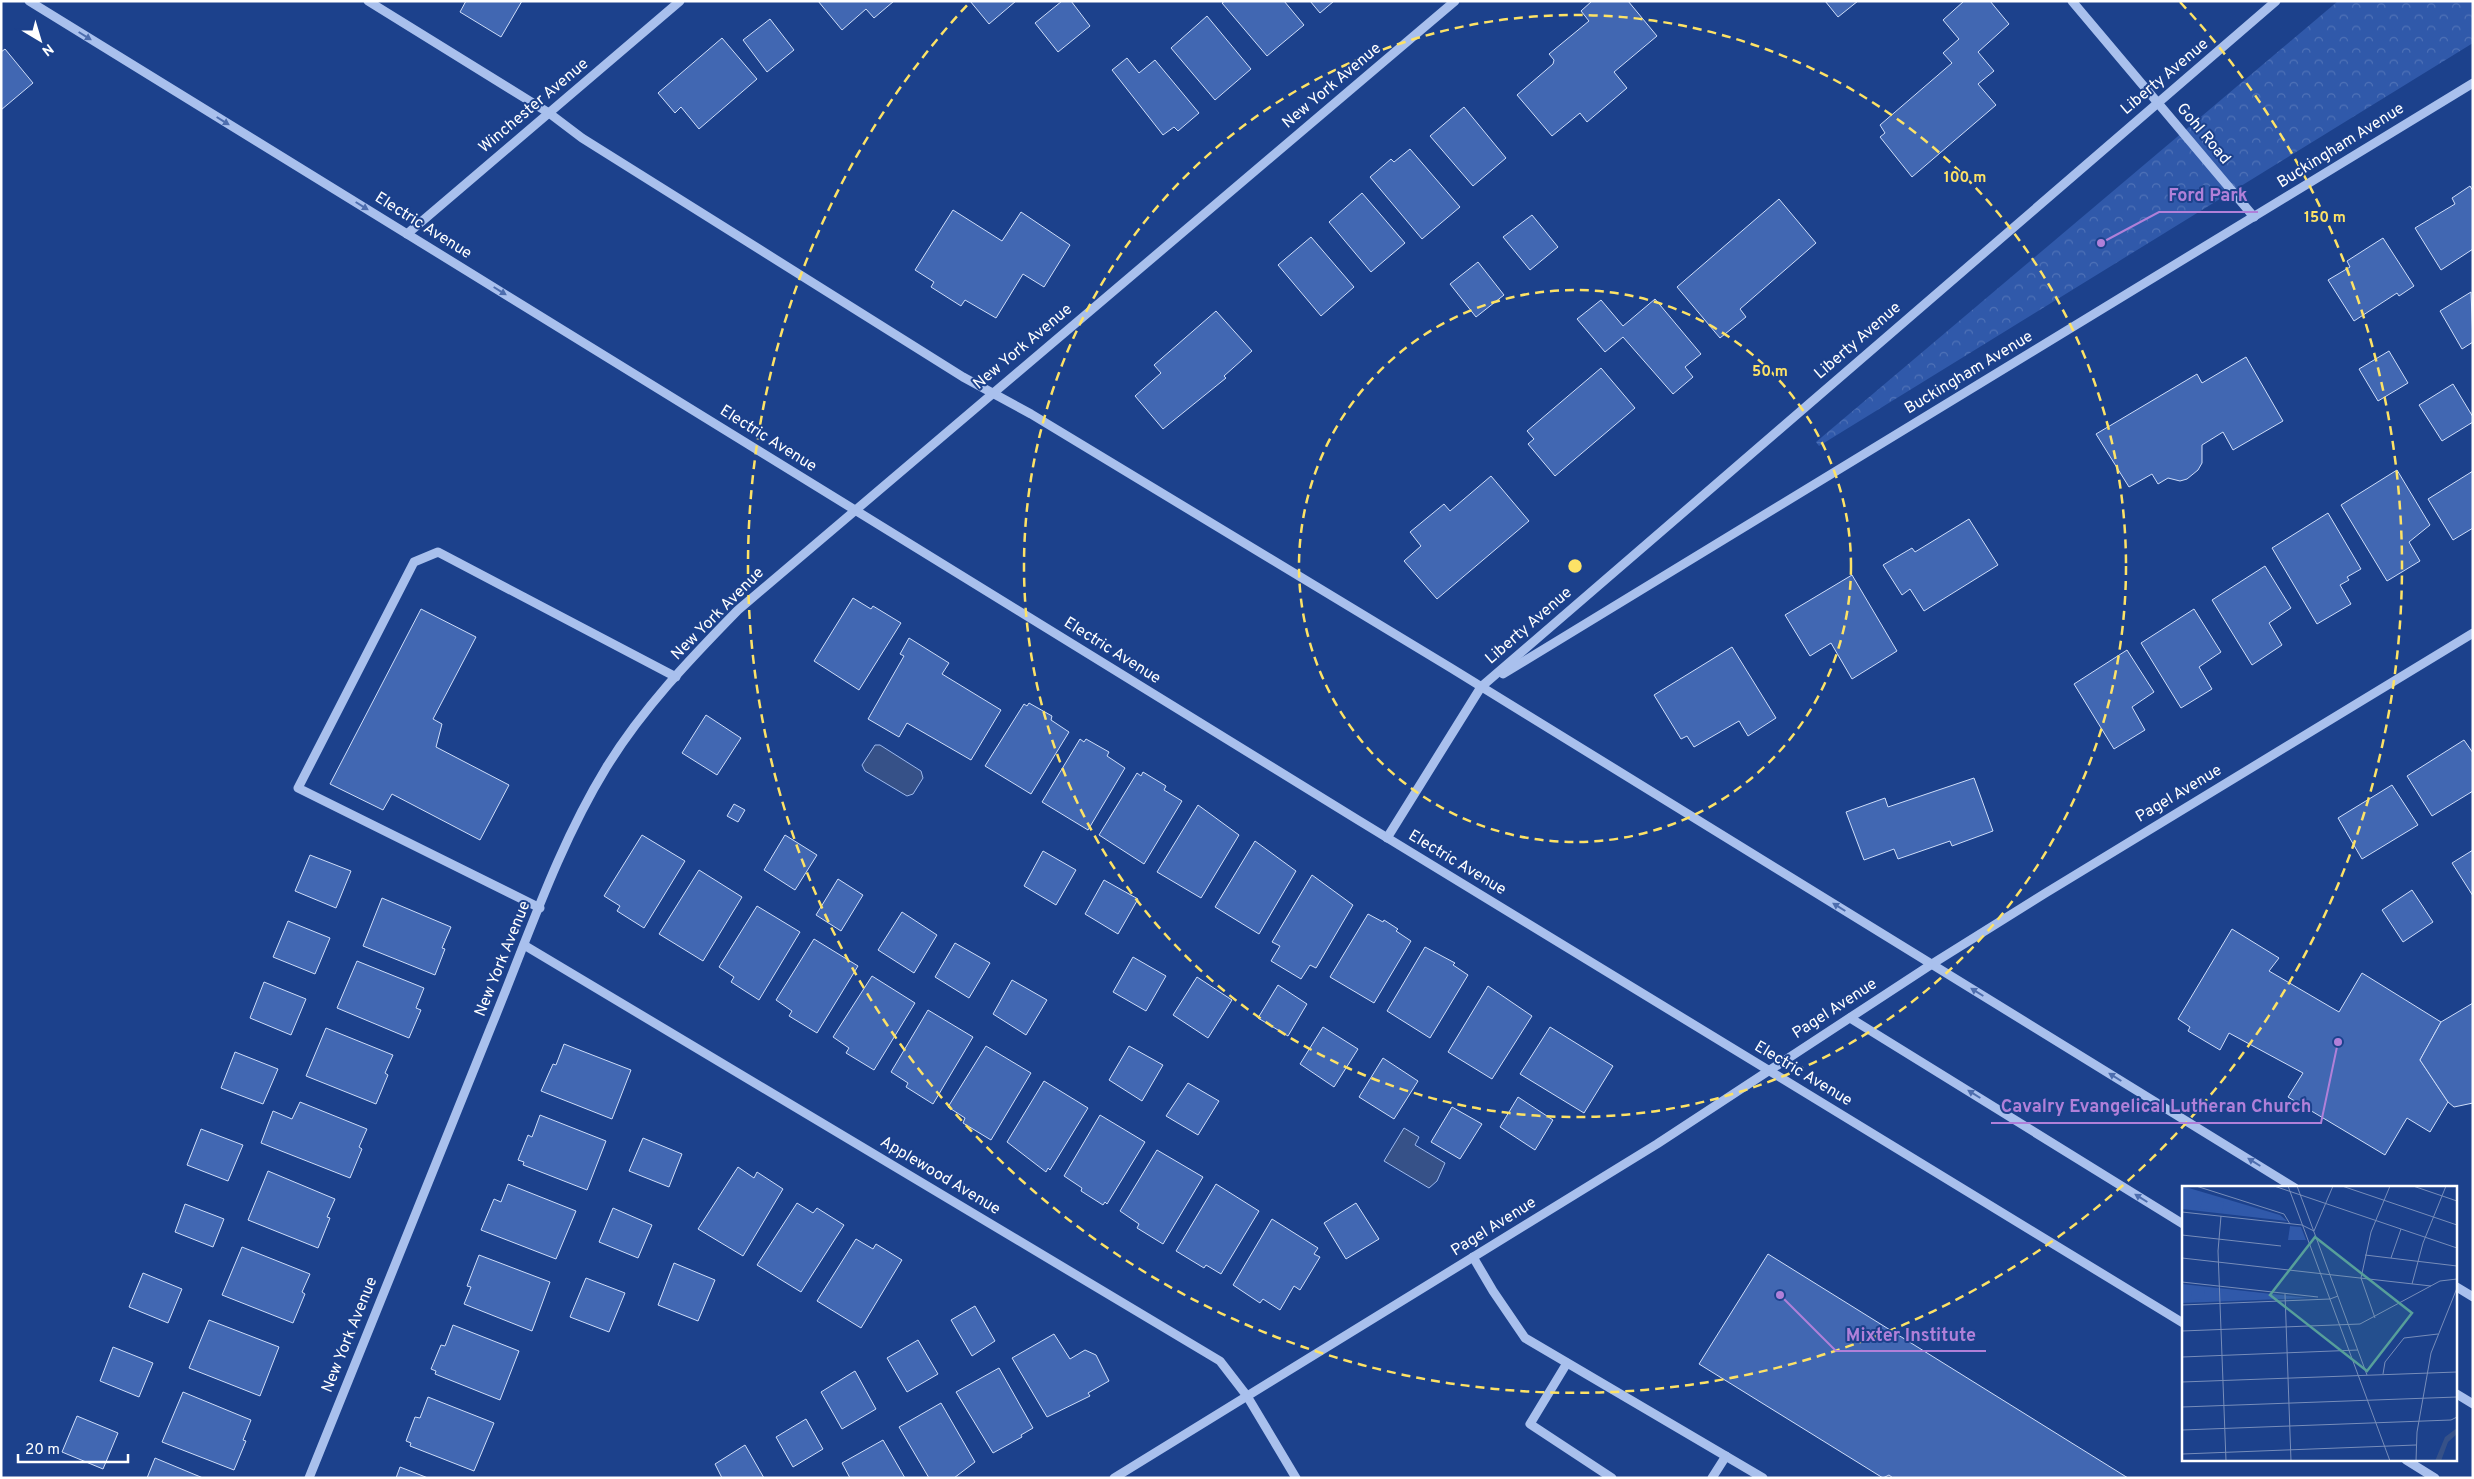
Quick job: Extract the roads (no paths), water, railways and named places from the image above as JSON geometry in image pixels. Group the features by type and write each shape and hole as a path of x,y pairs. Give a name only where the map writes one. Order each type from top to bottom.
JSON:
{"street":[{"name":"Electric Avenue","path":"29,1 1387,838 2182,1322"},
{"path":"368,1 548,113 591,144 963,377 993,393 1481,687 2292,1186"},
{"name":"Winchester Avenue","path":"407,234 680,1"},
{"name":"New York Avenue","path":"309,1478 524,945 574,826 607,766 655,701 738,610 1455,1"},
{"name":"Gohl Road","path":"2072,1 2254,217"},
{"name":"Liberty Avenue","path":"1387,838 1481,687 2276,1"},
{"name":"Buckingham Avenue","path":"1481,687 2473,83"},
{"path":"540,908 298,788 414,562 438,552 676,677"},
{"name":"Pagel Avenue","path":"1114,1478 1657,1144 1932,964 2473,633"},
{"name":"Applewood Avenue","path":"524,945 1220,1361 1247,1396 1296,1478"},
{"path":"1850,1018 2182,1223"},
{"path":"1473,1257 1493,1291 1525,1338 1763,1478"},
{"path":"2456,1287 2473,1297"},
{"path":"1567,1363 1530,1424 1612,1478"},
{"path":"2456,1394 2473,1404"},
{"path":"1712,1478 1726,1456"},
{"path":"2409,1462 2434,1478"}],"place":[{"name":"Ford Park","path":"2101,243"},
{"name":"Cavalry Evangelical Lutheran Church","path":"2338,1042"},
{"name":"Mixter Institute","path":"1780,1295"}]}
